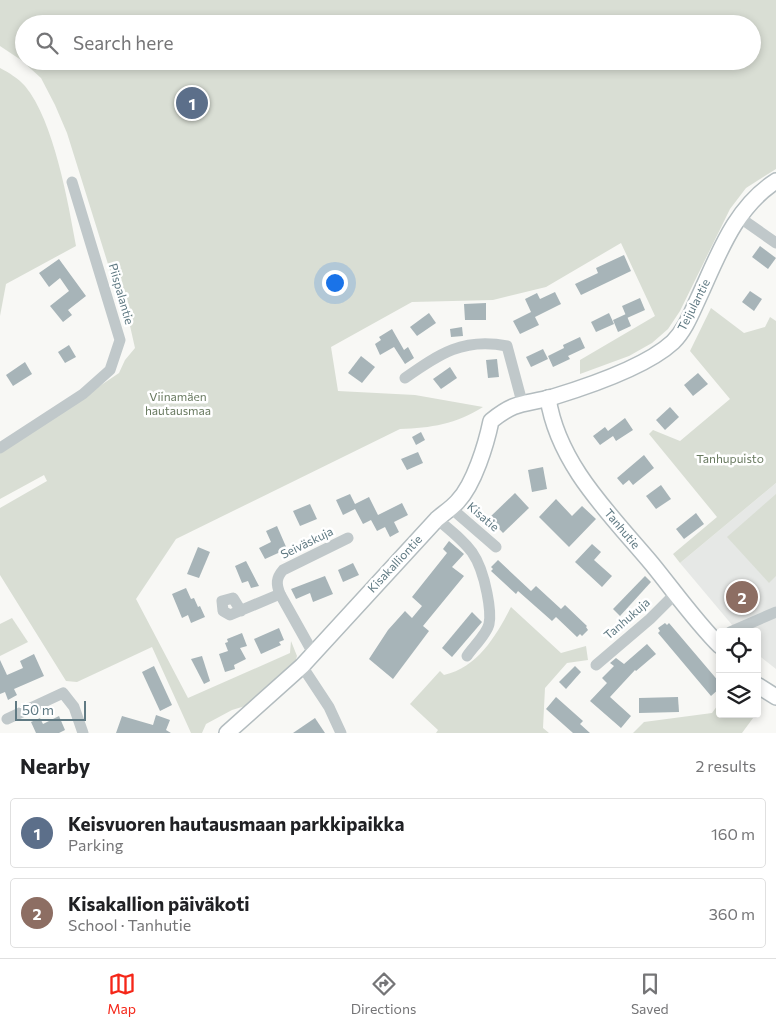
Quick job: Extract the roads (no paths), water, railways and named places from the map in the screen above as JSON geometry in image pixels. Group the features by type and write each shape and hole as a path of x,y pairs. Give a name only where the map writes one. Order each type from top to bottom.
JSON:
{"street":[{"name":"Teijulantie","path":"548,398 602,381 661,351 673,342 687,323 730,231 758,194 776,181"},
{"name":"Piispalantie","path":"0,448 83,394 110,370 120,340 72,182"},
{"path":"739,218 776,243"},
{"path":"404,378 456,347 479,343 500,344 507,346 522,402"},
{"name":"Kisakalliontie","path":"227,733 302,666 437,519 451,508 468,488 488,437 491,422 508,408 522,402 548,398"},
{"name":"Tanhutie","path":"548,398 550,411 562,442 586,485 716,640"},
{"name":"Kisatie","path":"451,508 496,547"},
{"path":"437,519 466,542 479,560 484,580 489,606 489,625 467,656"},
{"name":"Seiväskuja","path":"280,594 276,584 278,576 283,570 348,538"},
{"path":"241,611 280,594 313,653"},
{"name":"Tanhukuja","path":"596,665 676,594"},
{"path":"738,628 766,614 776,612"},
{"path":"302,666 329,707 342,733"},
{"path":"761,688 776,697"},
{"path":"7,718 63,693 74,707 82,733"}],"place":[{"name":"Keisvuoren hautausmaan parkkipaikka","path":"192,103"},
{"name":"Kisakallion päiväkoti","path":"742,597"}],"park label":[{"name":"Viinamäen hautausmaa","path":"178,404"},
{"name":"Tanhupuisto","path":"730,459"}]}
